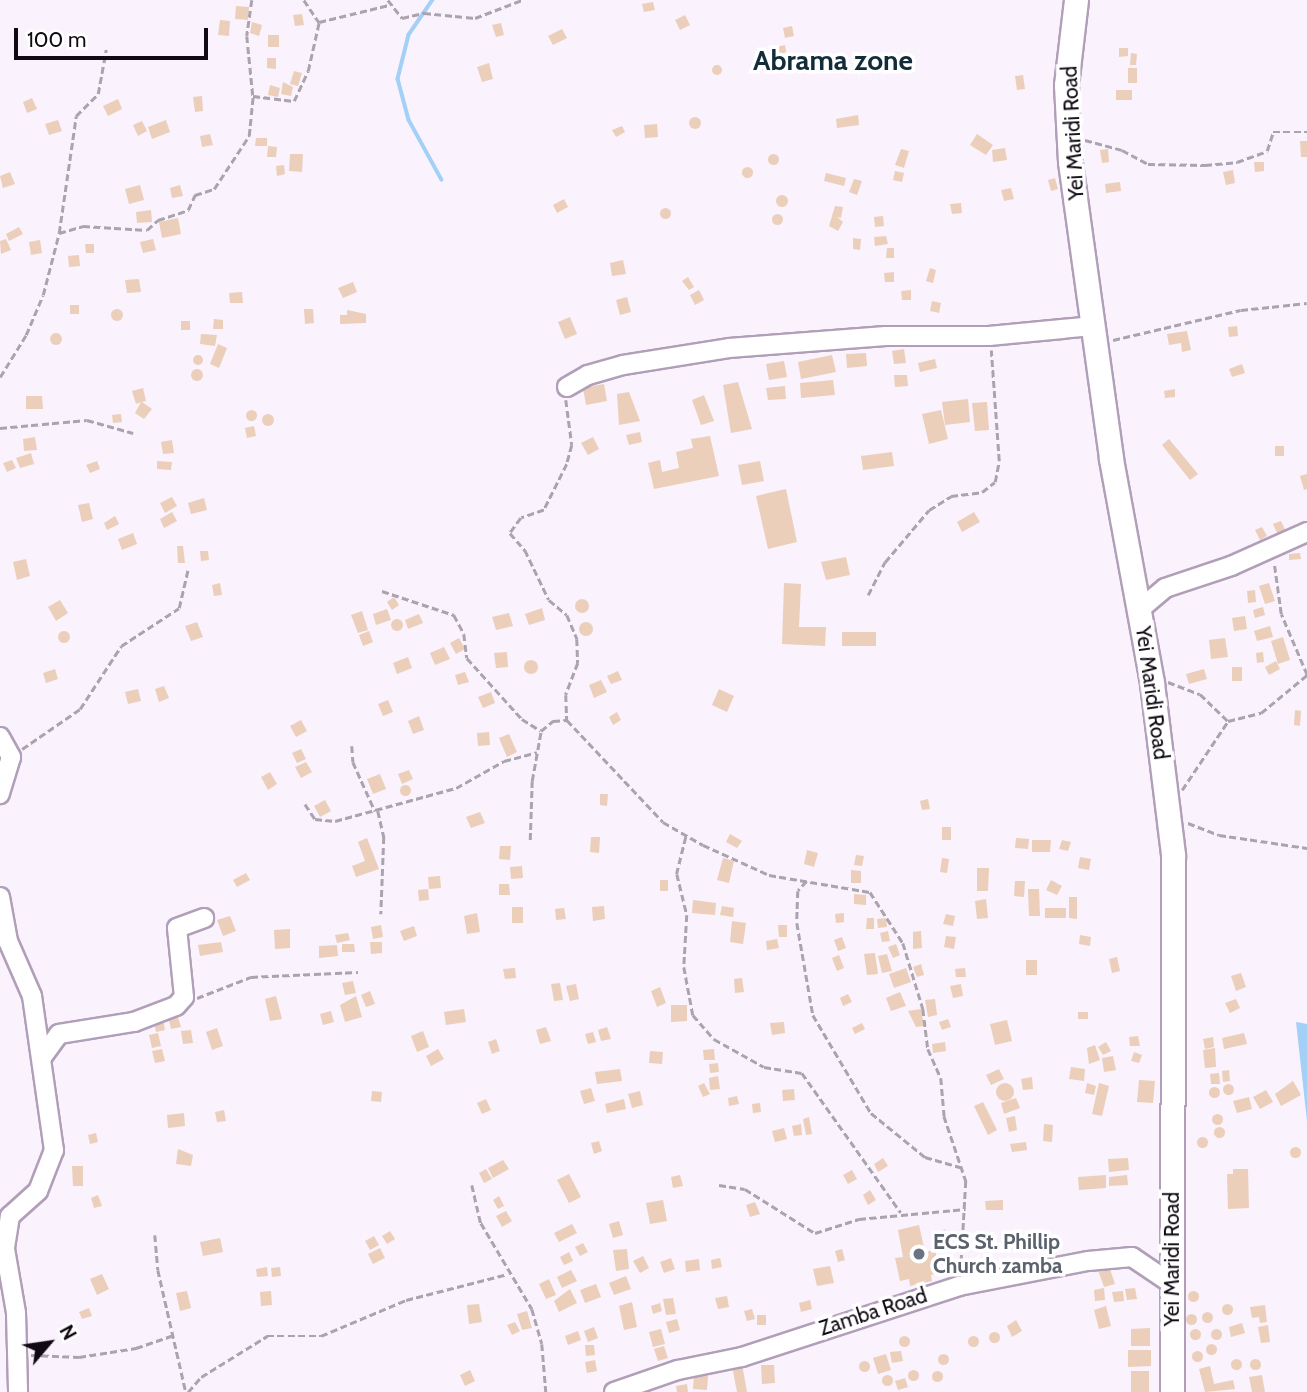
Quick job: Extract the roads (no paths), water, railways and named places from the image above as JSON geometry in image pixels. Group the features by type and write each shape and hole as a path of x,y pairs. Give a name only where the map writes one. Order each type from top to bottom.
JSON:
{"main road":[{"name":"Yei Maridi Road","path":"1076,0 1066,85 1069,136 1111,459 1152,684 1175,900 1172,1392"}],"street":[{"path":"567,387 588,375 660,356 886,336 1094,335"},
{"path":"1139,610 1165,588 1231,566 1274,544 1307,532"},
{"path":"0,737 11,757 0,794"},
{"path":"0,897 8,941 32,996 43,1056 54,1150 38,1191 10,1216 2,1248 16,1313 18,1392"},
{"path":"43,1056 59,1034 134,1022 177,1004 184,997 177,928 204,918"},
{"name":"Zamba Road","path":"614,1392 678,1370 742,1357 959,1286 1132,1257 1172,1284"}],"water":[{"path":"1296,1022 1307,1024 1307,1121"}],"waterway":[{"path":"433,0 409,35 398,79 409,120 442,180"}],"place":[{"name":"ECS St. Phillip Church zamba","path":"919,1254"}],"district":[{"name":"Abrama zone","path":"833,60"}]}
